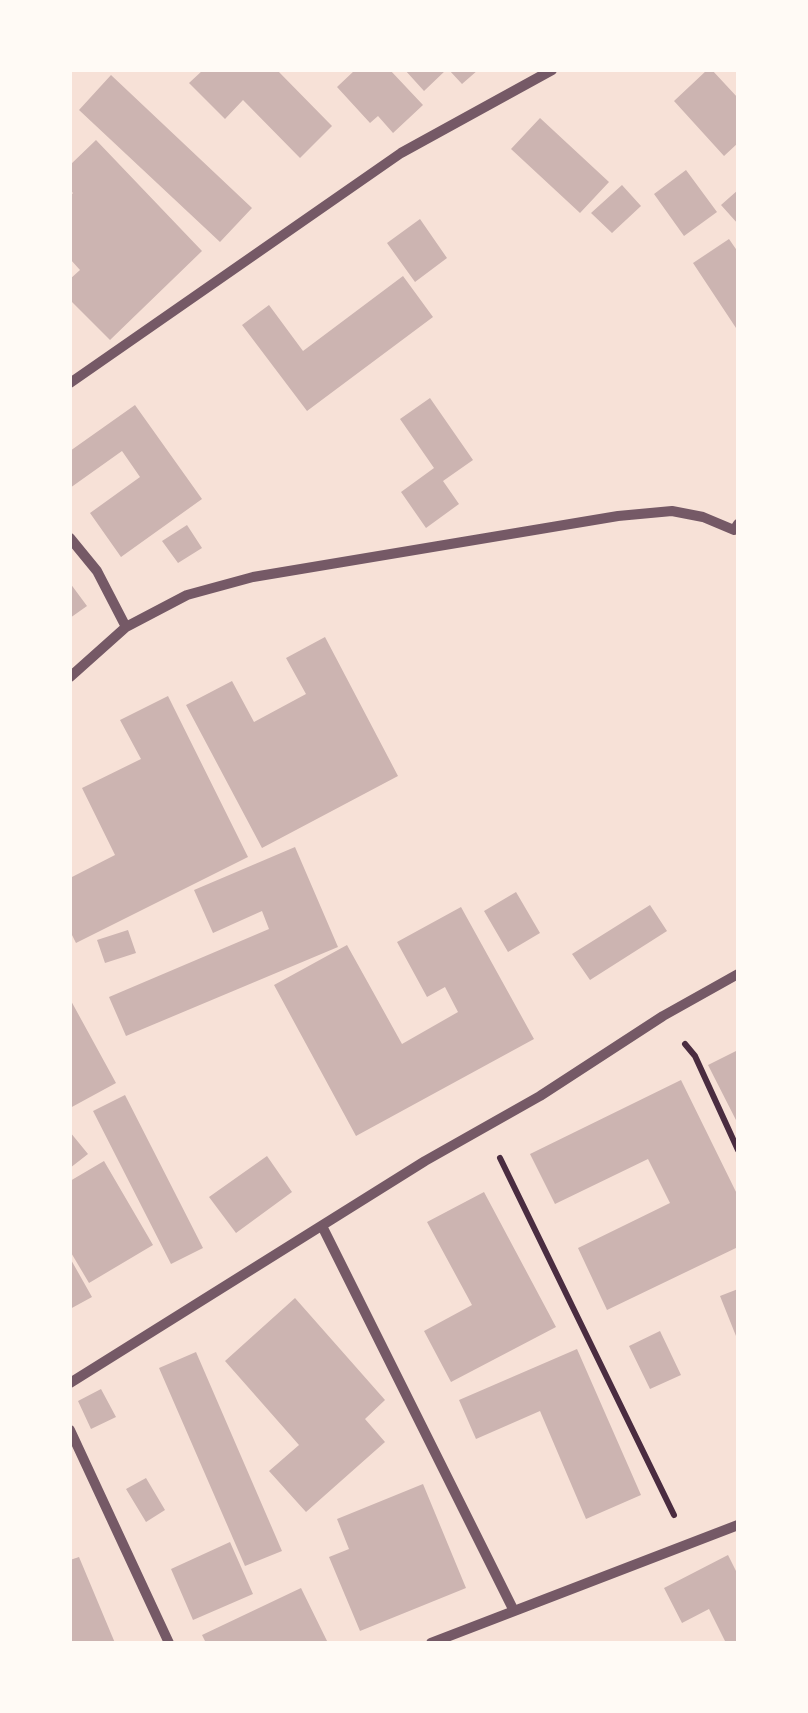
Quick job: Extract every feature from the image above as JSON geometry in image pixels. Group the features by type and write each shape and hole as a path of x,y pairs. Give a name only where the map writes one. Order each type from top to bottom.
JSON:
{"street":[{"path":"70,382 401,153 552,70"},
{"path":"70,677 126,627 187,595 253,577 618,516 672,511 737,530"},
{"path":"70,538 97,571 126,627"},
{"path":"70,1383 540,1096 662,1016 738,974"},
{"path":"322,1226 513,1610"},
{"path":"70,1430 169,1643"},
{"path":"431,1643 738,1525"}],"path":[{"path":"662,1016 695,1056 738,1150"},
{"path":"485,1127 688,1543"}],"building":[{"path":"203,70 277,70 332,126 300,158 243,100 225,119 189,83"},
{"path":"355,70 390,70 423,105 393,133 378,116 370,123 337,87"},
{"path":"405,70 446,70 424,91"},
{"path":"449,70 478,70 462,84"},
{"path":"707,70 712,70 738,98 738,143 724,156 674,101"},
{"path":"111,75 252,208 220,242 79,110"},
{"path":"540,118 609,182 580,213 511,149"},
{"path":"96,140 202,251 110,340 70,300 70,279 80,270 70,259 70,165"},
{"path":"686,170 717,212 684,236 654,194"},
{"path":"622,185 641,206 612,233 591,213"},
{"path":"738,190 738,224 721,205"},
{"path":"420,219 447,258 415,282 387,243"},
{"path":"729,239 738,252 738,331 693,263"},
{"path":"403,276 433,317 307,411 242,325 269,305 303,351"},
{"path":"430,398 473,460 443,481 459,504 426,528 401,492 434,468 400,419"},
{"path":"135,405 202,499 121,557 90,513 140,477 122,451 70,488 70,451"},
{"path":"187,525 202,548 178,563 162,541"},
{"path":"70,583 87,606 70,618"},
{"path":"325,637 398,776 262,848 186,705 232,681 254,722 306,694 286,658"},
{"path":"168,696 248,857 76,943 70,931 70,878 115,855 82,788 141,759 120,720"},
{"path":"295,847 338,947 126,1036 109,997 269,929 262,911 213,933 194,890"},
{"path":"516,892 540,933 508,952 484,911"},
{"path":"650,905 667,931 590,980 572,954"},
{"path":"461,907 534,1039 356,1136 274,985 347,945 402,1044 458,1012 445,987 427,997 397,942"},
{"path":"128,930 136,953 105,963 97,940"},
{"path":"70,999 116,1083 70,1108"},
{"path":"738,1050 738,1124 708,1065"},
{"path":"681,1080 738,1196 738,1247 607,1310 578,1248 670,1203 648,1159 555,1204 530,1154"},
{"path":"125,1095 203,1248 171,1264 93,1111"},
{"path":"70,1132 88,1154 70,1168"},
{"path":"267,1156 292,1192 236,1233 209,1197"},
{"path":"104,1161 153,1245 89,1283 70,1251 70,1181"},
{"path":"484,1192 556,1327 451,1382 424,1331 472,1305 427,1222"},
{"path":"70,1258 92,1297 70,1309"},
{"path":"738,1289 738,1341 720,1296"},
{"path":"295,1298 385,1400 365,1419 385,1442 306,1512 269,1471 299,1445 225,1361"},
{"path":"660,1331 681,1375 650,1389 629,1346"},
{"path":"577,1349 641,1495 586,1519 540,1411 476,1439 459,1400"},
{"path":"196,1352 282,1551 245,1566 159,1368"},
{"path":"101,1389 116,1417 91,1429 78,1401"},
{"path":"146,1478 165,1510 146,1522 126,1489"},
{"path":"423,1484 466,1588 360,1631 329,1557 349,1549 337,1519"},
{"path":"230,1542 253,1594 193,1620 171,1569"},
{"path":"728,1555 738,1575 738,1643 726,1643 709,1609 682,1623 664,1588"},
{"path":"79,1557 115,1643 70,1643 70,1560"},
{"path":"301,1588 328,1643 206,1643 202,1635"}]}
